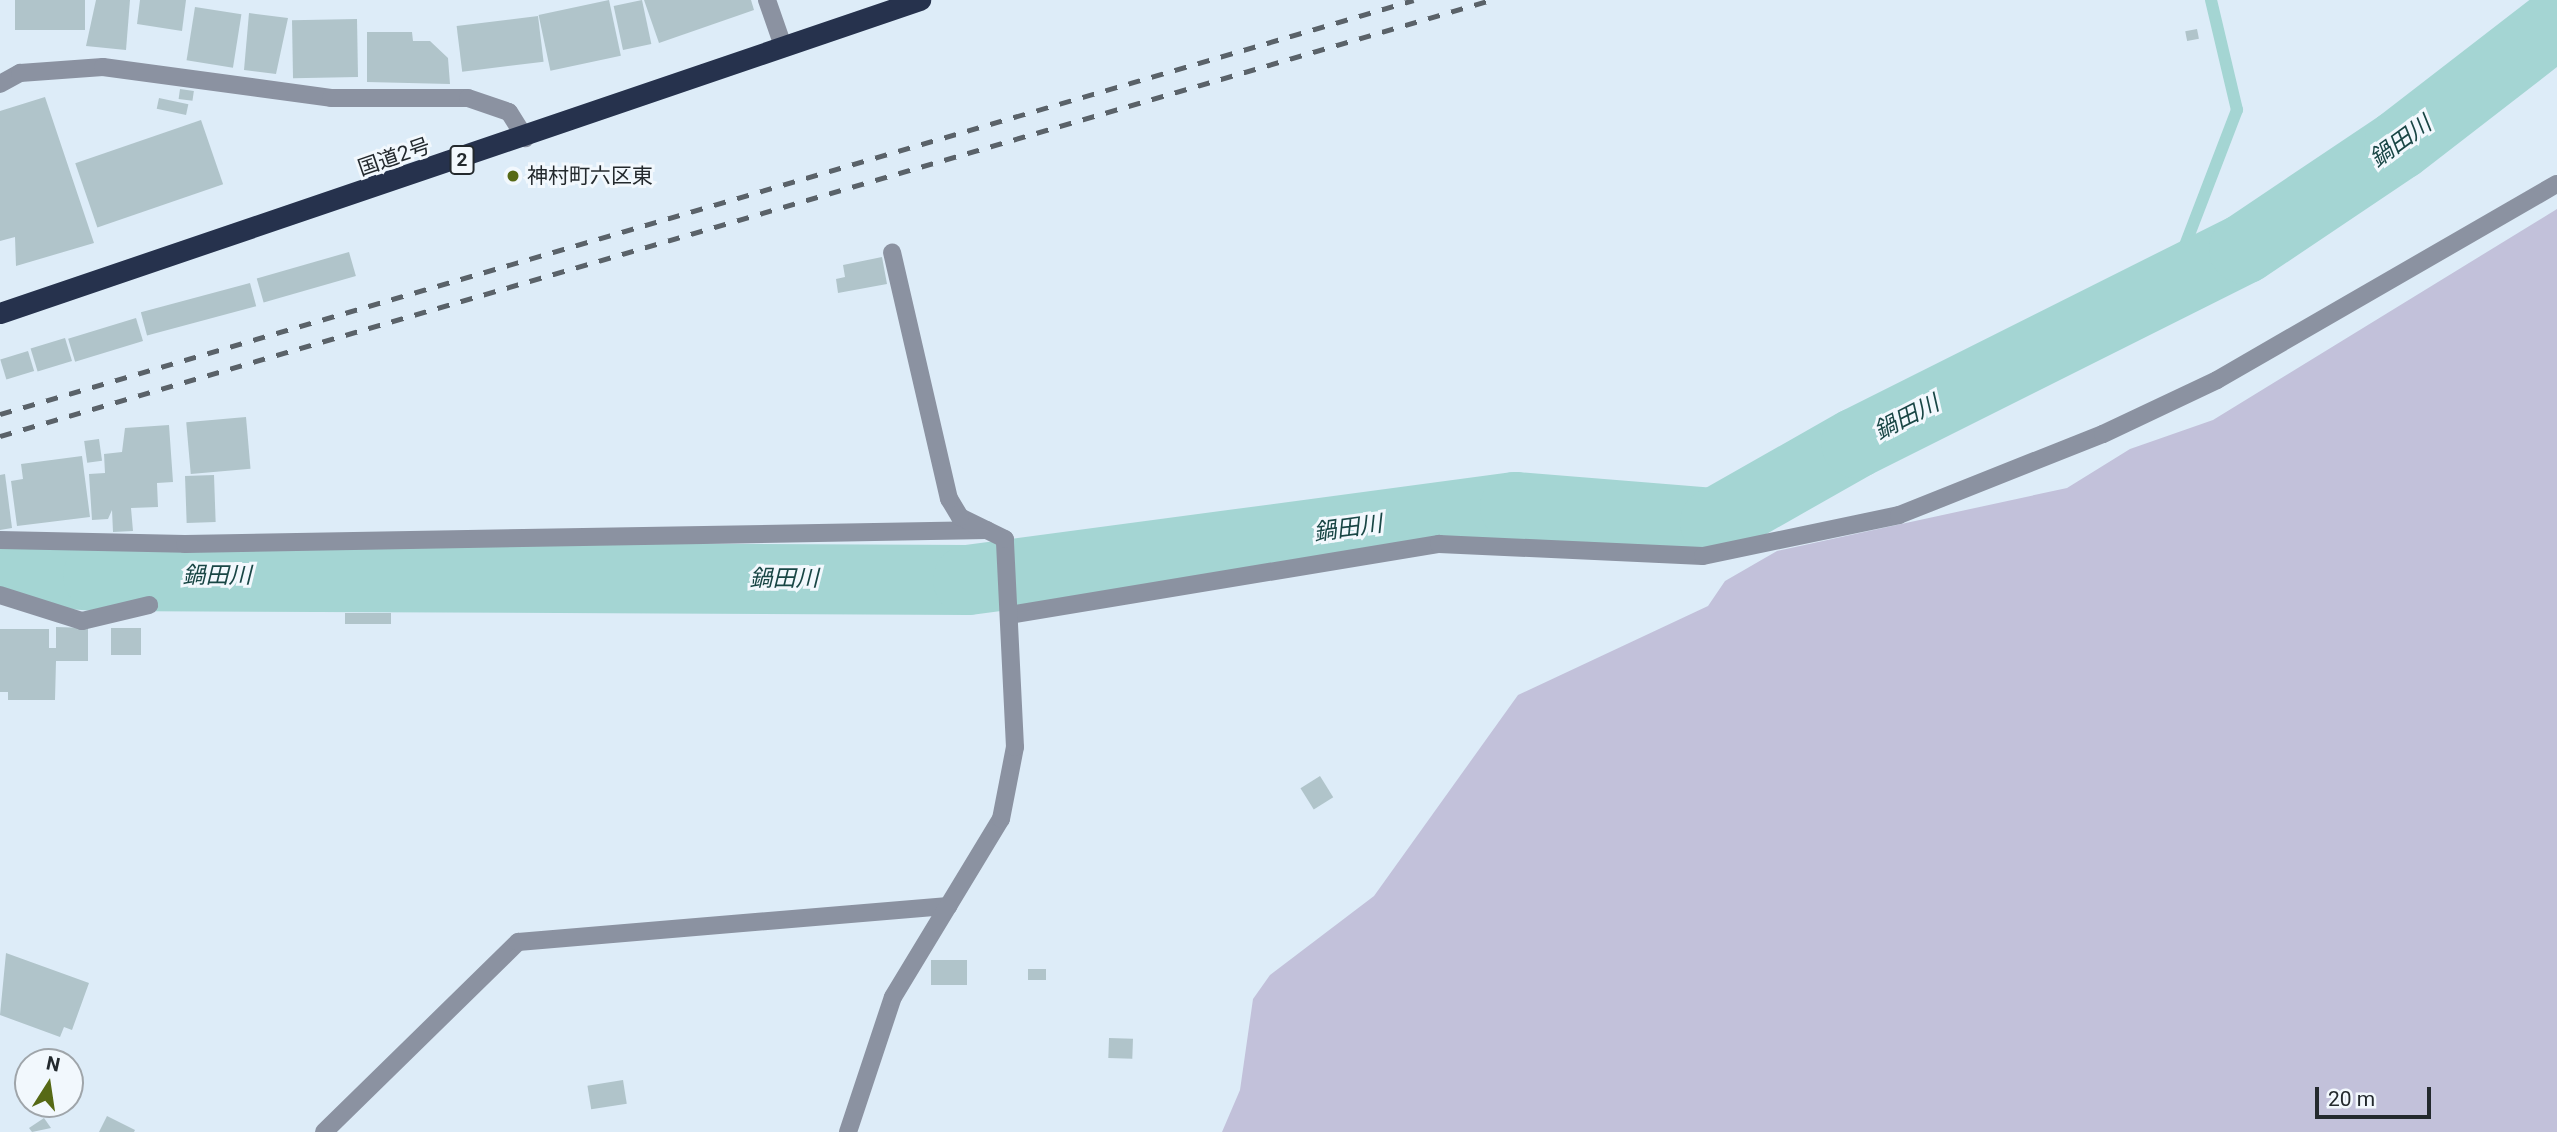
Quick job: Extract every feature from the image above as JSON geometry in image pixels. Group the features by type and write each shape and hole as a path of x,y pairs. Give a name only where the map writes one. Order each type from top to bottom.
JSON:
{"highway":[{"name":"国道2号","path":"0,313 525,138 920,0"}],"street":[{"path":"766,0 783,46"},
{"path":"0,84 20,74 103,68 331,97 468,99 509,112 525,138"},
{"path":"1009,609 1439,544 1703,556 1899,515 2102,434 2217,380 2557,184"},
{"path":"848,1132 892,997 1001,819 1015,747 1004,539 960,517 950,499 892,252"},
{"path":"0,540 185,544 987,530"},
{"path":"0,595 82,621 149,605"},
{"path":"324,1132 518,942 948,906"}],"shaded area":[{"path":"2557,209 2557,1132 1222,1132 1240,1090 1253,999 1270,975 1374,896 1518,695 1708,606 1725,581 1777,551 2067,488 2130,449 2213,420"}],"building":[{"path":"15,0 85,0 85,30 15,30"},
{"path":"96,0 130,0 126,50 86,46"},
{"path":"140,0 186,0 182,31 137,24"},
{"path":"609,0 621,56 550,71 539,15"},
{"path":"642,0 651,44 623,50 614,6"},
{"path":"644,0 751,0 754,10 659,43"},
{"path":"195,7 241,14 233,68 187,60"},
{"path":"249,13 288,18 276,74 244,70"},
{"path":"538,16 544,62 462,72 457,26"},
{"path":"357,19 358,77 293,78 292,20"},
{"path":"2197,29 2199,39 2187,41 2185,31"},
{"path":"367,32 412,32 413,41 430,41 448,58 450,84 367,82"},
{"path":"180,89 194,91 192,101 179,99"},
{"path":"45,97 94,243 16,266 15,237 0,241 0,111"},
{"path":"159,98 188,104 186,115 157,109"},
{"path":"201,120 223,184 97,228 75,163"},
{"path":"349,252 356,276 264,302 257,278"},
{"path":"882,257 887,284 838,293 836,279 845,277 843,265"},
{"path":"250,283 256,306 147,335 141,312"},
{"path":"136,318 143,341 75,362 68,339"},
{"path":"65,338 72,361 38,371 31,349"},
{"path":"28,351 34,371 6,380 0,359"},
{"path":"246,417 251,469 191,474 186,422"},
{"path":"169,425 173,482 157,483 158,507 131,508 133,531 113,532 112,510 108,519 92,520 89,474 105,473 104,454 122,452 125,428"},
{"path":"99,439 102,461 87,463 84,441"},
{"path":"82,456 90,517 17,526 11,481 23,479 21,464"},
{"path":"5,474 12,528 0,530 0,475"},
{"path":"214,475 216,522 187,523 185,476"},
{"path":"345,613 391,613 391,624 345,624"},
{"path":"56,627 88,628 88,661 56,661 55,700 8,700 8,692 0,692 0,629 49,629 49,648 56,648"},
{"path":"111,628 141,628 141,655 111,655"},
{"path":"1320,776 1333,797 1314,809 1300,788"},
{"path":"6,953 89,983 72,1030 64,1027 60,1037 0,1015"},
{"path":"931,960 967,960 967,985 931,985"},
{"path":"1028,969 1046,969 1046,980 1028,980"},
{"path":"1109,1038 1133,1039 1132,1059 1108,1058"},
{"path":"623,1080 627,1104 591,1109 587,1086"},
{"path":"107,1116 135,1130 134,1132 99,1132"},
{"path":"44,1118 51,1128 32,1132 29,1128"}],"waterway":[{"path":"2169,287 2237,110 2211,0"},
{"name":"鍋田川","path":"0,569 98,576 968,580 1515,507 1715,523 1856,443 2244,249 2399,145 2557,23"}],"railway":[{"path":"0,414 1414,0"},
{"path":"0,436 1491,0"}],"place":[{"name":"神村町六区東","path":"513,176"}]}
